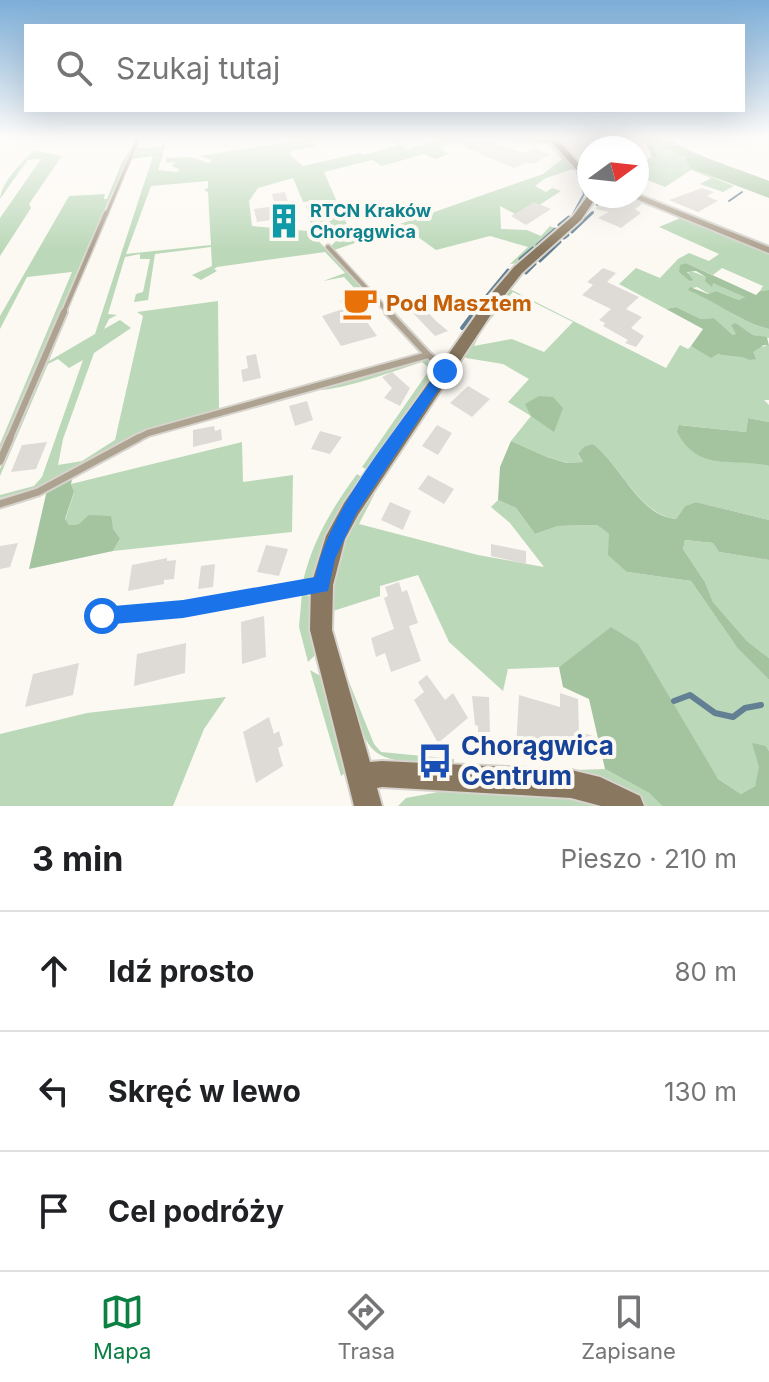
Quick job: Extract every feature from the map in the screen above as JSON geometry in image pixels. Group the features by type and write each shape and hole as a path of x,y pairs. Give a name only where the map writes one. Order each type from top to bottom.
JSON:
{"street":[{"path":"649,201 769,250"},
{"path":"368,806 321,630 322,585 327,558 351,509 508,281 577,218 584,208"},
{"path":"362,777 382,774 571,784 600,791 630,806"}],"lane":[{"path":"0,461 123,175"},
{"path":"328,247 428,355 446,369"},
{"path":"0,504 44,490 117,447 148,433 428,355"},
{"path":"102,616 183,609 322,585"}],"green space":[{"path":"11,175 18,175 0,199"},
{"path":"30,175 49,175 0,256 0,218"},
{"path":"117,175 121,175 0,455 0,444 72,272 27,277 0,329 0,316 69,196 105,194 104,199 107,199"},
{"path":"124,175 49,361 95,334 147,175 325,175 355,243 334,250 332,238 326,240 312,227 306,206 316,205 315,201 303,202 293,178 258,188 249,201 252,226 309,231 362,287 356,290 344,277 323,281 345,273 325,252 217,267 214,269 217,271 201,280 192,275 212,266 211,247 155,254 148,300 134,302 136,294 143,292 150,259 140,259 140,254 125,257 108,314 117,315 109,319 104,329 120,320 131,328 94,353 63,439 58,465 82,461 115,440 143,316 137,312 218,301 219,411 136,435 42,486 0,498 0,495 34,486 42,477 83,360 69,368 58,359 48,364 0,476 0,469 93,241","holes":["208,181 208,188 204,190 208,192 211,245 126,254 151,186"]},
{"path":"541,175 556,175 535,186 546,192 552,188 561,191 521,217 500,206 501,229 527,230 541,236 550,226 559,230 521,263 510,264 528,247 490,236 436,250 400,224"},
{"path":"649,175 684,175 665,187 649,181"},
{"path":"703,175 706,175 734,186 723,192 700,184 711,178"},
{"path":"707,175 752,175 769,181 769,198"},
{"path":"685,216 769,251 769,290 760,291 763,286 722,268 713,275 686,263 680,266 688,275 689,271 701,275 746,297 739,300 716,291 709,294 697,287 689,289 738,317 769,329 769,338 753,335 736,323 737,335 733,335 714,318 701,319 676,307 666,309 619,284 636,268 660,278 678,259 689,253 709,261 719,254 659,227"},
{"path":"686,263 756,295 769,290 769,329 688,290 690,287 708,294 716,291 739,300 745,297 713,283 712,287 705,281 706,277 696,271 687,272 693,280 690,281 679,272 680,265"},
{"path":"508,288 666,368 680,345 688,349 691,346 711,357 718,354 741,355 769,346 769,400 764,400 769,405 769,422 748,418 746,432 680,425 753,463 769,466 769,520 696,502 685,506 676,519 651,509 593,444 578,455 583,462 568,463 511,441 531,416 508,402 529,379 503,364 466,358 462,354 478,331 481,331 474,346 512,339 544,352 573,322 513,292 485,326 483,324"},
{"path":"676,307 701,319 714,318 733,335 736,334 731,325 736,323 753,335 767,337 769,346 764,345 753,352 756,359 718,354 711,358 691,346 703,329 666,309"},
{"path":"425,358 436,372 368,470 362,467 430,369 422,362 354,384 317,390"},
{"path":"539,396 553,397 563,408 554,432 531,416 525,404"},
{"path":"748,418 769,422 769,466 706,458 686,445 677,432 679,425 746,432"},
{"path":"511,441 567,463 583,462 578,454 584,447 593,444 641,499 663,516 676,519 685,506 696,502 769,520 769,560 719,552 713,543 685,540 683,549 705,582 713,602 747,641 769,658 769,680 738,649 691,581 627,572 608,555 609,534 597,525 558,526 535,534 516,508 498,500 500,467"},
{"path":"242,442 243,482 293,475 292,532 113,551 120,539 79,524 69,525 65,520 74,493 71,484"},
{"path":"357,474 363,478 314,580 303,581 324,525"},
{"path":"73,475 71,484 74,492 65,519 69,525 79,524 89,515 111,516 113,529 120,539 113,551 29,569 47,490"},
{"path":"370,493 374,495 359,524 478,555 544,567 510,523 491,507 498,500 516,508 535,534 558,526 597,525 609,534 627,572 691,581 738,649 769,680 769,751 766,746 755,786 741,794 718,779 611,628 559,667 508,669 503,691 449,642 418,575 380,586 380,596 333,611 334,634 330,615 332,578 344,543"},
{"path":"685,540 713,543 719,552 769,560 769,658 747,641 713,602 705,582 683,549"},
{"path":"302,593 311,597 317,653 308,662 299,627"},
{"path":"611,627 638,644 718,779 741,794 755,786 759,767 752,743 766,746 769,751 769,806 662,806 649,793 605,769 589,699 563,687 559,667"},
{"path":"310,670 324,678 350,769 341,776"},
{"path":"347,677 374,744 381,752 454,759 454,765 403,761 387,758 375,751 360,726"},
{"path":"226,697 204,729 173,806 0,806 0,734 87,713"},
{"path":"605,769 649,793 662,806 646,806 576,773 576,770"},
{"path":"449,790 572,797 609,806 398,806 406,798"}],"building":[{"path":"702,188 714,192 707,196 718,201 698,212 669,200"},
{"path":"285,192 291,212 283,213 285,218 257,222 254,209 275,206 272,194"},
{"path":"534,202 551,209 526,225 511,216"},
{"path":"636,208 641,213 621,228 598,218 609,212 596,209"},
{"path":"603,268 616,273 607,282 639,297 626,309 642,317 631,328 644,336 636,347 625,343 628,340 603,326 605,323 599,320 611,309 582,295 593,285 587,282"},
{"path":"360,294 371,309 360,312 377,336 341,346 322,316 346,308 340,301"},
{"path":"424,308 448,331 435,336 413,313"},
{"path":"256,354 261,378 243,382 241,370 248,368 246,356"},
{"path":"392,372 410,388 400,406 384,398 392,388 382,377"},
{"path":"468,386 490,399 472,417 450,403"},
{"path":"307,401 313,420 295,426 289,406"},
{"path":"437,425 452,433 438,455 422,446"},
{"path":"214,426 215,431 221,429 222,440 193,447 193,430"},
{"path":"320,431 342,437 330,454 311,449"},
{"path":"47,442 36,469 11,472 22,445"},
{"path":"428,475 454,489 444,504 418,489"},
{"path":"390,502 411,511 403,530 381,520"},
{"path":"18,543 10,567 0,569 0,546"},
{"path":"491,544 526,551 526,564 491,556"},
{"path":"266,545 288,549 279,576 257,572"},
{"path":"167,558 167,561 176,560 174,579 128,591 132,565"},
{"path":"215,564 213,587 198,589 201,566"},
{"path":"399,582 402,592 407,590 418,623 409,626 421,661 391,672 385,653 376,657 371,638 394,629 384,598 388,596 385,587"},
{"path":"264,616 266,657 242,664 241,622"},
{"path":"186,643 185,673 134,686 137,654"},
{"path":"79,663 73,695 25,707 33,674"},
{"path":"427,675 445,700 453,693 468,718 438,743 414,700 424,692 418,682"},
{"path":"560,693 578,699 579,732 593,736 593,757 555,745 555,760 516,748 519,695 560,707"},
{"path":"472,696 489,697 490,732 478,732"},
{"path":"269,717 274,734 279,731 283,745 278,748 283,766 256,783 243,732"}],"waterway":[{"path":"729,201 742,192"},
{"path":"573,214 577,207"},
{"path":"572,232 592,213"},
{"path":"559,225 569,217"},
{"path":"537,245 555,229"},
{"path":"564,238 568,235"},
{"path":"540,261 560,242"},
{"path":"520,259 533,248"},
{"path":"526,273 535,264"},
{"path":"475,310 508,270"},
{"path":"462,328 471,316"},
{"path":"674,701 690,695 715,713 733,717 745,708 761,705"}],"place":[{"name":"RTCN Kraków Chorągwica","path":"284,221"},
{"name":"Pod Masztem","path":"360,303"},
{"name":"Chorągwica Centrum","path":"435,761"}],"route":[{"path":"102,616 183,609 322,585 327,558 351,509 445,371"}]}
